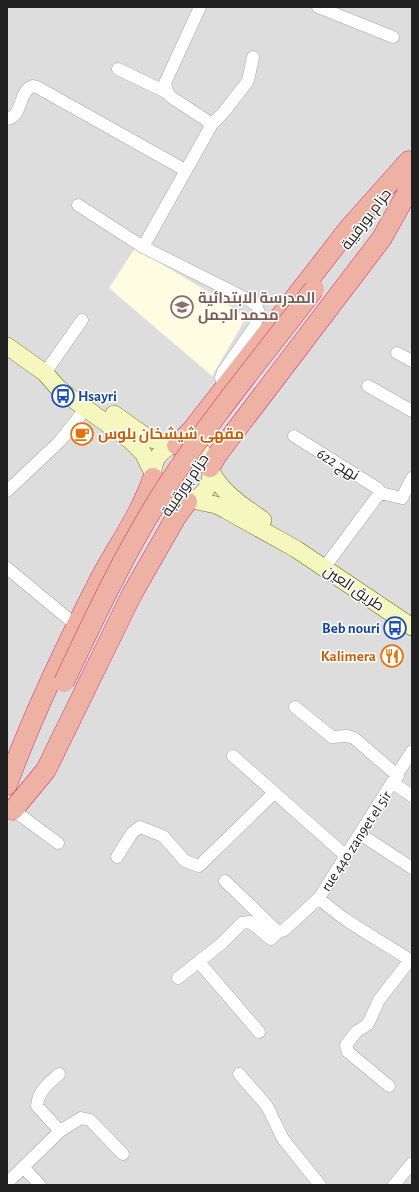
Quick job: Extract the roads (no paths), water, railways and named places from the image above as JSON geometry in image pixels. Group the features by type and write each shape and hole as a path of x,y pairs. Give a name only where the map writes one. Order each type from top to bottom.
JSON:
{"highway":[{"name":"حزام بورقيبة","path":"7,790 69,685 140,557 178,494 411,159"},
{"path":"175,445 192,430 350,227 411,159"},
{"name":"حزام بورقيبة","path":"319,293 412,181"},
{"path":"210,469 217,455 278,373 382,238 412,184"},
{"path":"7,785 24,739 77,626 118,545 147,496 153,476"},
{"path":"10,815 46,770 132,594 176,517 190,501"},
{"name":"حزام بورقيبة","path":"10,815 69,685"}],"main road":[{"path":"7,346 45,373 59,389 131,441 143,453 159,492 167,498 177,502 190,501 204,492 209,484 210,469 206,456 199,450 191,446 175,445 148,438 66,380 45,373"},
{"path":"153,476 154,464 158,456 175,445"},
{"name":"طريق العين","path":"210,469 224,490 266,522 296,549"},
{"name":"طريق العين","path":"190,501 216,504 296,549 412,627"}],"street":[{"path":"168,93 166,83 200,7"},
{"path":"318,7 393,37"},
{"path":"143,247 212,124 223,113 248,81 253,57"},
{"path":"118,69 168,93 212,124"},
{"path":"7,119 11,119 16,114 26,90 33,86 37,87 185,170"},
{"path":"78,204 143,247 249,300 258,309 259,318 255,326 223,372 221,378 226,386"},
{"path":"45,373 82,320"},
{"path":"397,353 412,360"},
{"path":"368,386 412,411"},
{"path":"7,491 60,441 86,408"},
{"name":"نهج 622","path":"294,436 377,488 381,493 402,498 412,478"},
{"path":"324,568 381,493"},
{"path":"7,568 77,626"},
{"path":"295,707 332,737 347,736 354,738 412,796"},
{"name":"rue 440 zan9et el 5ir","path":"389,1086 348,1052 346,1045 356,1032 368,1024 379,1000 411,961 385,943 348,923 319,898 396,780 412,751"},
{"path":"232,756 346,856"},
{"path":"117,858 132,833 140,827 163,836 185,861 199,866 274,793"},
{"path":"10,815 58,843"},
{"path":"360,834 412,868"},
{"path":"225,881 278,932"},
{"path":"178,978 221,944 242,923 250,922 271,939 278,932 284,930 319,898"},
{"path":"199,962 259,1032"},
{"path":"59,1074 44,1088 38,1098 37,1106 60,1131"},
{"path":"239,1074 267,1106 283,1139 318,1184"},
{"path":"7,1183 60,1131 81,1118 90,1120 123,1154"},
{"path":"394,1185 412,1163"},
{"path":"24,1168 40,1185"}],"place":[{"name":"المدرسة الابتدائية محمد الجمل","path":"182,307"},
{"name":"Hsayri","path":"63,396"},
{"name":"مقهى شيشخان بلوس","path":"82,434"},
{"name":"Beb nouri","path":"395,628"},
{"name":"Kalimera","path":"392,656"}]}
